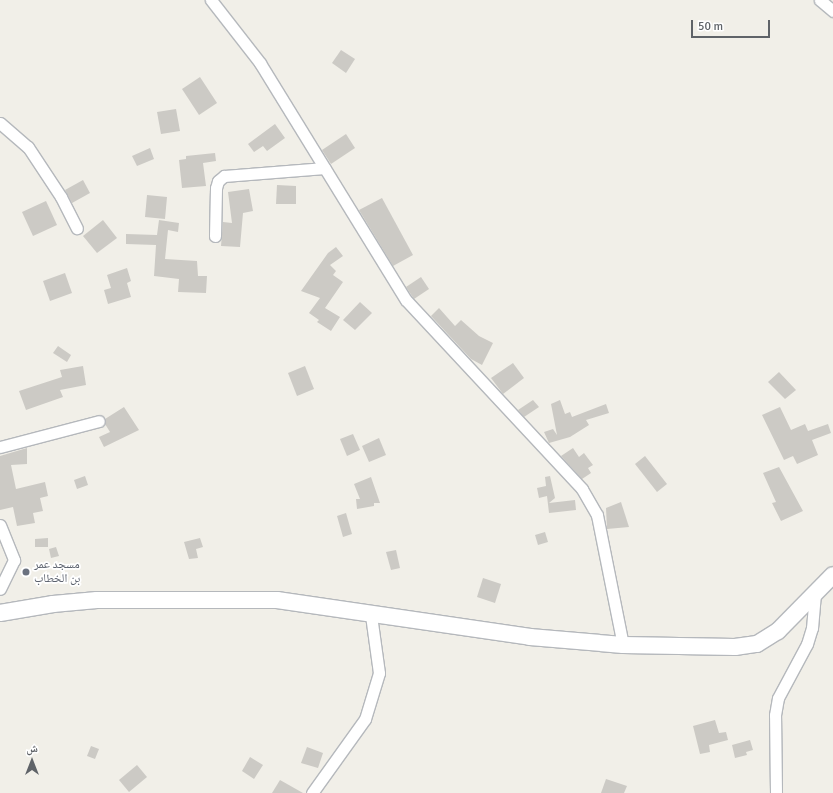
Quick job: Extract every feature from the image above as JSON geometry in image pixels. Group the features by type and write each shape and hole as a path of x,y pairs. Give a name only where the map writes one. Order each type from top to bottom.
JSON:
{"main road":[{"path":"0,613 76,601 220,599 277,600 371,615 530,637 623,645 735,646 756,644 778,631 833,576"}],"street":[{"path":"211,0 260,63 406,300 582,489 597,515 623,645"},
{"path":"820,0 833,11"},
{"path":"0,123 28,147 61,196 77,228"},
{"path":"215,236 216,188 218,181 224,176 325,168"},
{"path":"0,447 99,421"},
{"path":"0,525 14,560 0,589"},
{"path":"776,793 774,715 778,698 807,644 812,628 815,595"},
{"path":"312,793 365,719 379,673 371,615"}],"building":[{"path":"341,50 355,59 346,73 332,63"},
{"path":"200,77 217,103 199,115 182,89"},
{"path":"176,109 180,131 161,134 157,112"},
{"path":"275,124 285,138 267,151 263,146 254,152 248,144"},
{"path":"346,134 355,148 331,164 322,150"},
{"path":"150,148 154,159 137,166 132,156"},
{"path":"215,153 216,161 203,163 206,186 182,188 179,160 186,159 186,156"},
{"path":"83,180 90,193 72,203 65,190"},
{"path":"277,185 296,186 296,204 276,204"},
{"path":"249,189 253,211 243,213 240,247 221,246 223,222 232,223 228,192"},
{"path":"147,195 167,197 165,219 145,217"},
{"path":"382,198 413,255 393,266 359,210"},
{"path":"46,201 57,225 33,236 22,212"},
{"path":"103,220 117,238 97,253 83,236"},
{"path":"159,220 179,223 178,232 168,230 165,259 197,261 198,276 207,276 206,293 178,292 179,279 154,276 156,245 126,244 126,234 157,235"},
{"path":"336,247 343,256 330,265 336,271 333,275 343,282 325,308 340,317 331,331 317,322 319,320 309,313 320,298 301,291 328,253"},
{"path":"127,268 131,281 127,283 131,297 108,304 104,290 111,288 107,275"},
{"path":"65,273 72,293 50,301 43,281"},
{"path":"421,277 429,289 414,299 406,287"},
{"path":"360,302 372,313 355,330 343,320"},
{"path":"439,308 455,326 461,320 479,336 493,343 482,365 471,359 431,316"},
{"path":"58,346 71,355 67,362 53,353"},
{"path":"513,363 524,378 503,394 491,378"},
{"path":"83,366 86,385 60,390 63,397 26,410 19,391 62,377 60,370"},
{"path":"305,366 314,389 297,396 288,373"},
{"path":"779,372 796,390 785,399 768,382"},
{"path":"533,400 539,407 524,417 518,410"},
{"path":"560,400 565,414 570,412 572,417 606,404 609,413 586,420 589,425 570,437 549,443 544,432 553,429 557,435 551,404"},
{"path":"124,407 139,430 104,447 99,437 110,432 105,424 105,419"},
{"path":"780,407 791,430 805,424 808,431 828,424 831,433 812,440 818,455 797,464 793,456 784,460 762,415"},
{"path":"353,434 360,450 347,456 340,439"},
{"path":"379,438 386,455 369,462 362,446"},
{"path":"27,448 27,464 11,465 16,489 45,482 48,496 40,498 43,511 33,513 35,523 17,526 13,507 0,510 0,456"},
{"path":"573,448 579,457 584,453 593,465 588,468 591,473 582,479 561,456"},
{"path":"645,456 667,484 657,492 635,464"},
{"path":"779,467 803,511 781,521 772,503 776,502 763,473"},
{"path":"85,476 88,485 77,489 74,480"},
{"path":"550,476 555,498 549,503 575,500 576,510 549,513 547,496 539,498 537,488 546,486 545,477"},
{"path":"371,477 380,503 374,503 374,506 357,509 356,499 360,499 354,484"},
{"path":"621,502 629,527 607,529 606,508"},
{"path":"346,513 352,534 343,537 337,516"},
{"path":"545,532 548,542 538,545 535,535"},
{"path":"48,538 48,547 35,547 35,539"},
{"path":"200,538 203,547 196,549 198,558 189,559 184,542"},
{"path":"56,547 59,556 51,558 49,549"},
{"path":"396,550 400,568 391,570 386,552"},
{"path":"483,578 501,584 495,603 477,597"},
{"path":"715,720 719,733 726,732 728,740 709,745 710,752 700,754 693,726"},
{"path":"750,740 753,750 746,752 747,755 735,758 732,745"},
{"path":"91,746 99,749 95,759 87,756"},
{"path":"307,747 323,753 318,768 301,763"},
{"path":"250,757 263,765 254,779 242,771"},
{"path":"137,765 147,777 129,792 119,780"},
{"path":"606,779 627,786 624,793 601,793"},
{"path":"280,780 303,793 272,793"}],"place":[{"name":"مسجد عمر بن الخطاب","path":"26,572"}]}
